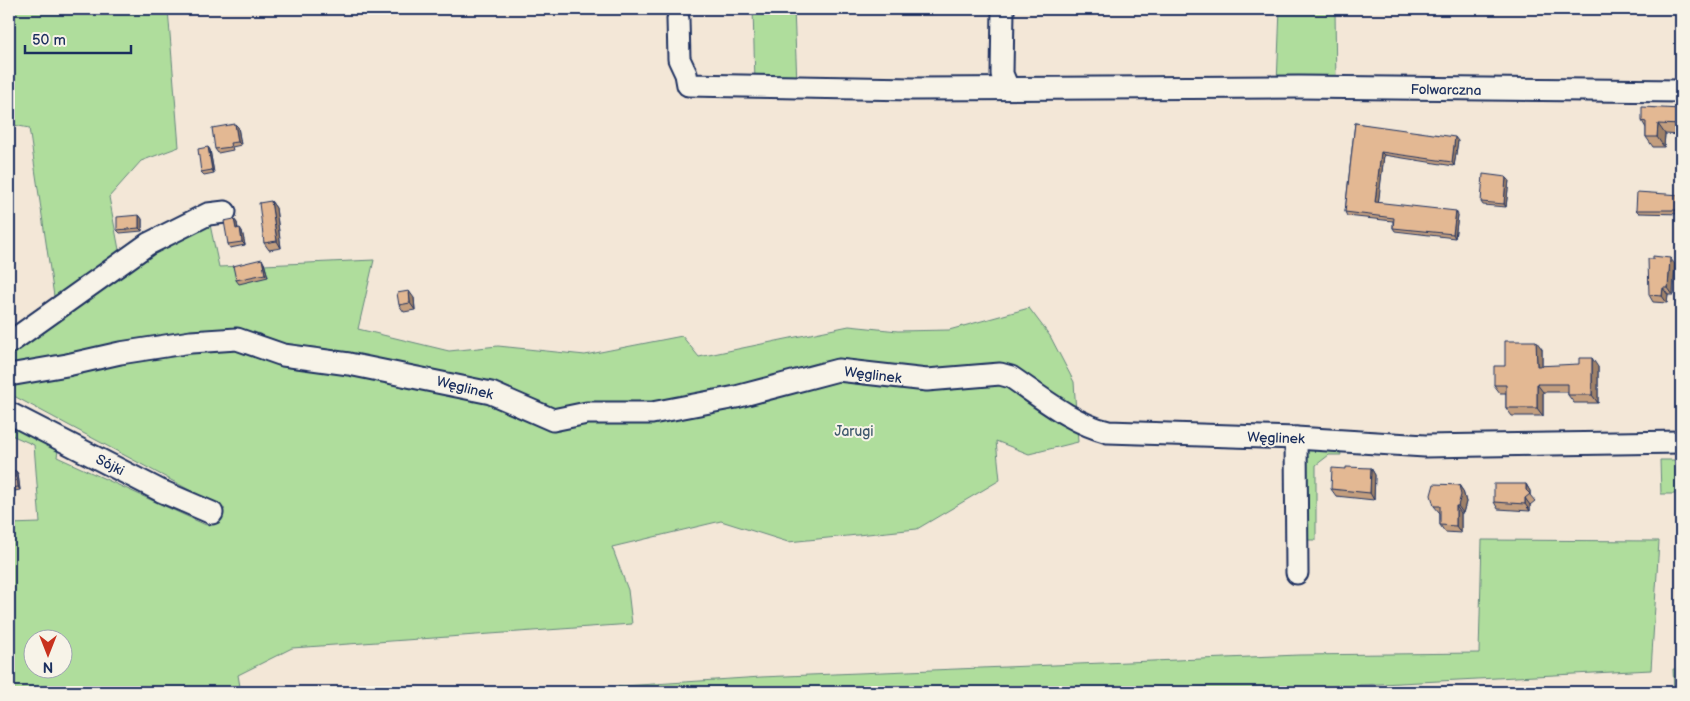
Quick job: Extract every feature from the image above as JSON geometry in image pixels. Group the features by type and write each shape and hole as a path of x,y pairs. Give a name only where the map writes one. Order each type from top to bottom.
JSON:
{"street":[{"path":"1003,9 1002,74 1008,88"},
{"name":"Folwarczna","path":"678,19 679,59 686,74 688,85 1681,91"},
{"path":"9,342 148,244 208,214 225,212"},
{"name":"Węglinek","path":"9,375 120,353 191,342 237,339 283,355 349,364 491,393 553,420 587,413 652,413 736,397 838,370 927,380 1000,374 1012,377 1076,420 1108,432 1296,438 1425,446 1681,442"},
{"name":"Sójki","path":"9,413 161,491 212,513"},
{"path":"1296,438 1297,573"}],"green space":[{"path":"9,9 168,9 179,147 141,161 109,197 120,255 55,303 29,128 9,124"},
{"path":"753,9 794,9 797,83 755,83"},
{"path":"1280,9 1335,9 1336,87 1277,84"},
{"name":"Jarugi","path":"209,220 219,267 374,260 358,329 449,351 498,346 585,355 682,336 699,357 849,326 898,331 949,330 1029,308 1050,336 1074,382 1078,442 1029,454 996,441 1000,480 917,529 788,542 721,521 612,547 628,590 632,624 292,648 238,675 241,692 9,692 9,524 40,523 34,445 9,434 9,421 58,450 57,457 206,525 225,509 12,395 9,381 9,350 157,243"},
{"path":"1302,445 1339,446 1341,455 1329,455 1316,465 1316,540 1302,540"},
{"path":"1660,460 1681,460 1681,494 1661,494"},
{"path":"1482,540 1659,541 1651,670 1323,687 1323,692 532,692 761,677 1299,655 1479,653"},
{"path":"1673,669 1681,669 1681,692 1674,692"}],"building":[{"path":"1642,107 1681,109 1681,125 1658,124 1657,137 1646,137 1646,122 1642,121"},
{"path":"1355,123 1455,137 1452,162 1381,152 1375,202 1456,211 1453,234 1393,228 1394,218 1345,212"},
{"path":"235,124 238,142 230,143 231,147 215,149 212,128"},
{"path":"208,147 212,170 201,172 198,149"},
{"path":"1483,174 1506,177 1504,204 1481,202"},
{"path":"1637,192 1681,195 1681,210 1636,210"},
{"path":"271,201 277,241 264,243 259,203"},
{"path":"139,215 139,228 117,230 117,217"},
{"path":"234,219 236,229 240,228 242,242 228,244 224,221"},
{"path":"1653,256 1670,258 1668,288 1663,288 1662,296 1649,295 1648,259 1653,259"},
{"path":"262,259 265,274 236,280 233,266"},
{"path":"409,291 410,303 399,305 397,293"},
{"path":"1505,341 1536,341 1537,366 1579,364 1579,358 1592,358 1592,395 1568,395 1568,384 1537,384 1537,408 1506,408 1506,385 1494,385 1494,366 1505,366"},
{"path":"1346,467 1371,468 1370,493 1331,489 1332,468 1346,469"},
{"path":"16,471 18,487 9,488 9,472"},
{"path":"1434,484 1459,485 1461,495 1458,506 1456,506 1456,526 1440,525 1440,506 1434,506 1431,495"},
{"path":"1494,484 1526,484 1526,490 1530,494 1525,498 1525,504 1494,502"}]}
